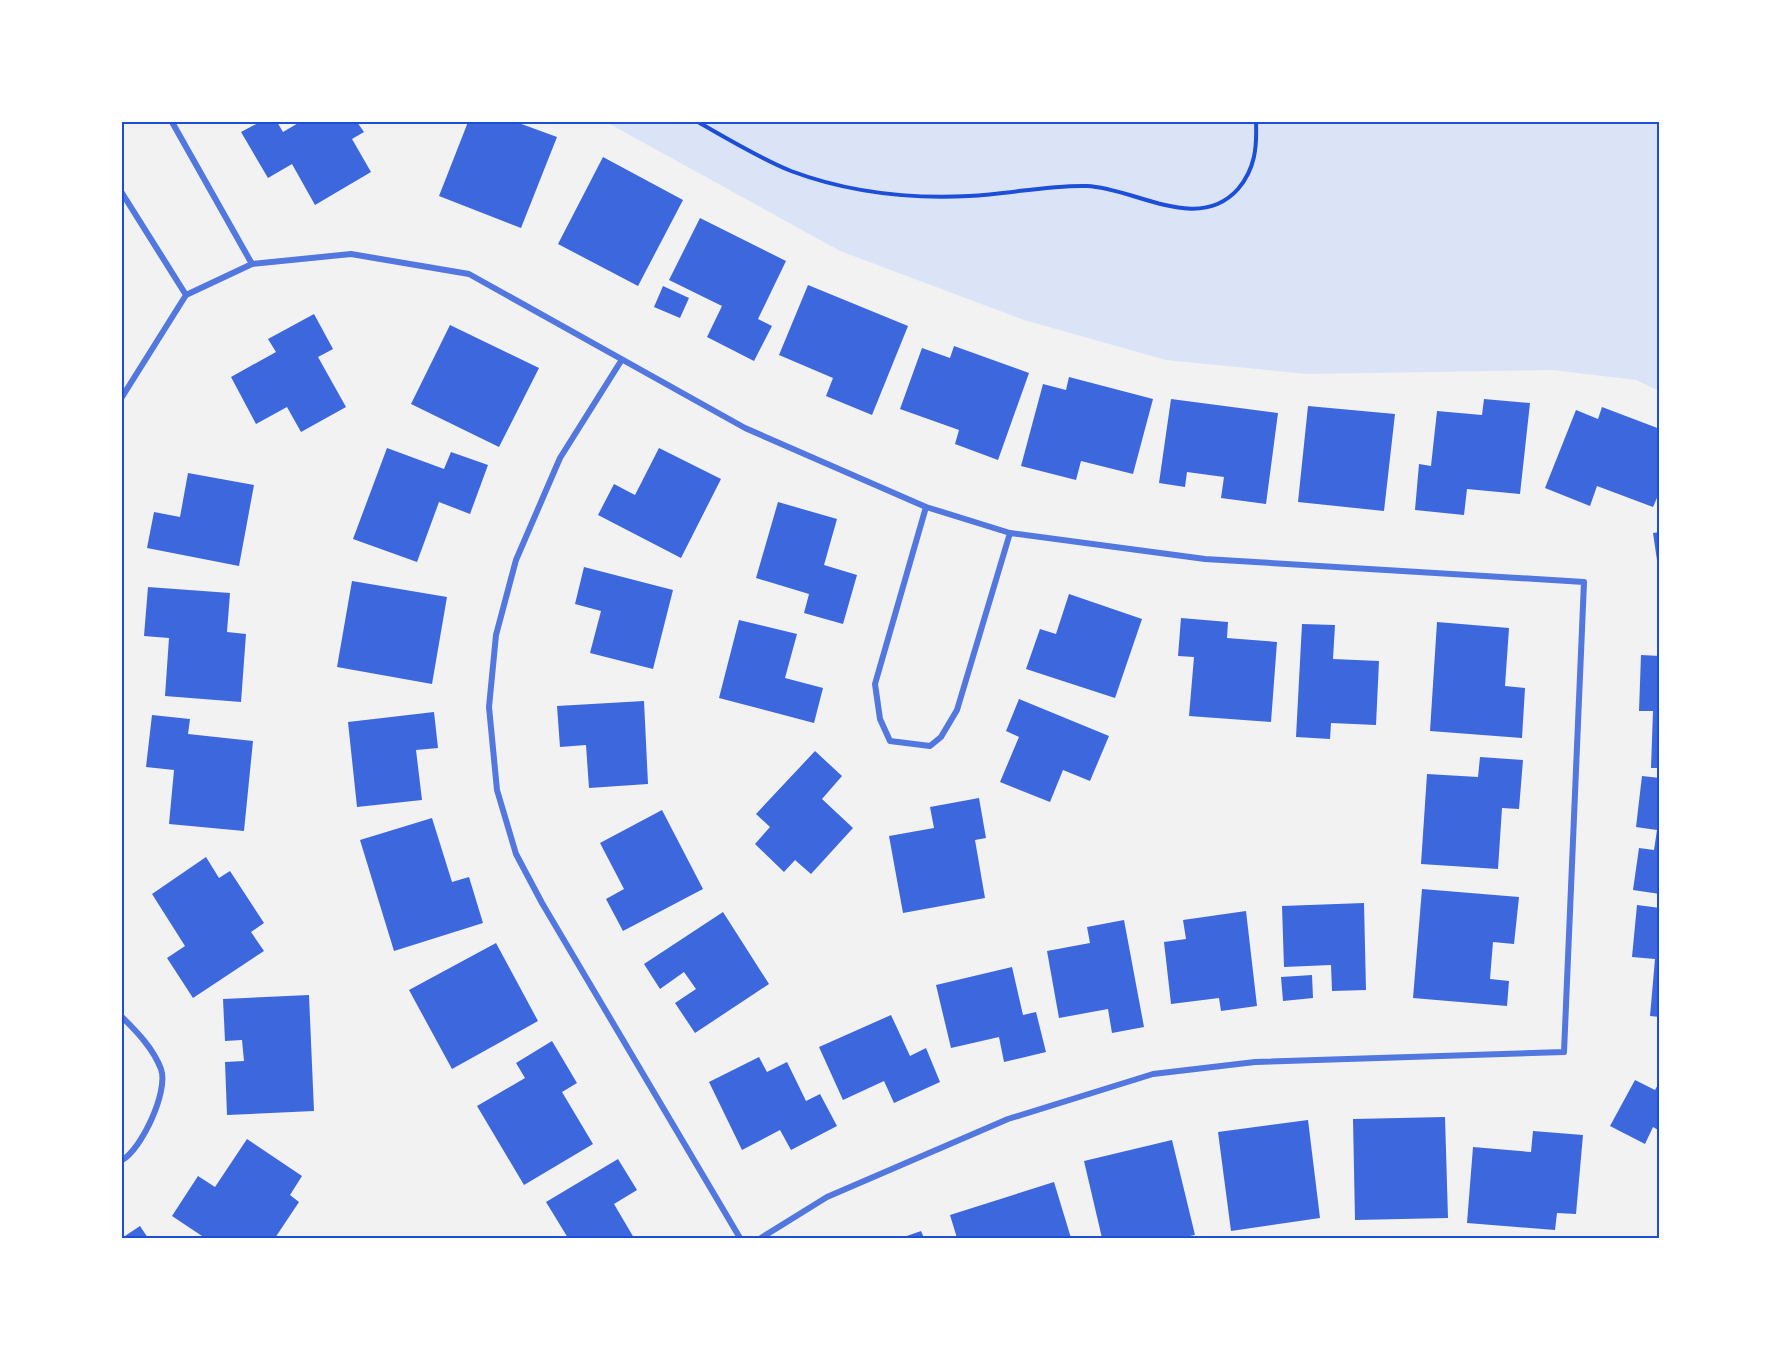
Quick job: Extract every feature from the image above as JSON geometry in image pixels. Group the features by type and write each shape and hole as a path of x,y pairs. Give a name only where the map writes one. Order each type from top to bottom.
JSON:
{"street":[{"path":"172,122 252,264"},
{"path":"122,194 186,295"},
{"path":"122,397 186,295 252,264 351,254 469,274 621,361 745,428 926,507 1010,533 1205,559 1584,582 1564,1052 1255,1062 1153,1074 1008,1119 827,1197 761,1239"},
{"path":"621,361 560,458 516,560 496,635 489,707 497,790 516,854 542,903 740,1239"},
{"path":"926,507 875,684 880,719 890,741 930,746 941,737 957,710 1010,533"},
{"path":"122,1017 144,1039 162,1071 155,1115 131,1155 122,1160"}],"path":[{"path":"698,122 790,170 846,188 906,195 967,196 1089,186 1175,207 1207,208 1233,195 1250,176 1257,139 1256,122"}],"shaded area":[{"path":"606,122 1659,122 1659,391 1636,380 1552,370 1307,374 1166,360 1024,320 840,251"}],"building":[{"path":"260,122 277,122 283,132 300,122 357,122 364,132 352,139 371,172 315,205 292,164 268,178 241,132"},
{"path":"468,122 516,122 557,137 521,228 439,196"},
{"path":"603,157 683,200 638,286 558,244"},
{"path":"700,218 786,261 758,319 772,326 754,361 707,337 722,306 669,280"},
{"path":"808,285 908,326 872,415 826,396 833,378 779,355"},
{"path":"663,286 689,298 680,318 654,307"},
{"path":"314,314 333,349 318,357 346,407 301,432 287,407 256,424 231,377 276,352 268,339"},
{"path":"450,325 539,368 499,447 411,404"},
{"path":"954,346 1029,373 998,460 955,444 959,430 900,409 922,348 950,358"},
{"path":"1069,377 1153,399 1133,474 1081,461 1076,480 1021,466 1043,384 1066,390"},
{"path":"1171,399 1278,413 1266,504 1221,498 1224,477 1187,472 1185,487 1159,483"},
{"path":"1484,399 1530,403 1520,494 1467,489 1464,515 1415,510 1419,464 1431,466 1437,411 1482,415"},
{"path":"1308,406 1395,414 1384,511 1298,502"},
{"path":"1602,407 1660,429 1660,491 1653,507 1597,486 1590,506 1545,488 1576,410 1598,419"},
{"path":"387,448 444,469 451,452 488,465 470,514 439,502 417,562 353,539"},
{"path":"659,448 721,479 681,558 598,515 614,484 635,495"},
{"path":"188,473 254,485 239,566 147,548 154,512 180,517"},
{"path":"778,502 837,519 824,565 857,575 843,624 804,613 809,594 756,578"},
{"path":"1660,532 1660,567 1658,567 1653,533"},
{"path":"584,567 673,590 653,669 590,653 601,611 575,604"},
{"path":"352,581 447,597 432,684 337,667"},
{"path":"148,587 230,593 227,632 246,634 241,702 165,696 169,638 144,636"},
{"path":"1069,594 1142,619 1115,698 1026,669 1040,629 1056,634"},
{"path":"1181,618 1228,622 1227,638 1277,642 1271,722 1189,716 1194,657 1178,656"},
{"path":"739,620 797,634 785,678 823,688 814,723 719,698"},
{"path":"1437,622 1509,628 1505,686 1525,688 1522,738 1430,731"},
{"path":"1302,624 1335,625 1333,659 1379,661 1376,725 1331,723 1330,739 1296,737"},
{"path":"1641,655 1660,656 1660,768 1651,768 1653,711 1639,711"},
{"path":"1019,699 1109,736 1090,781 1063,770 1050,802 1000,782 1019,737 1006,731"},
{"path":"644,701 648,784 589,788 586,745 560,747 557,706"},
{"path":"434,712 438,748 416,750 422,800 357,807 348,722"},
{"path":"152,715 190,719 188,734 253,741 244,831 169,824 174,770 146,767"},
{"path":"815,751 842,776 822,799 853,828 811,874 795,860 784,872 755,844 770,827 756,814"},
{"path":"1480,757 1523,760 1519,809 1502,808 1498,869 1421,864 1427,774 1478,777"},
{"path":"1642,776 1660,778 1660,894 1633,890 1639,848 1654,850 1657,830 1636,827"},
{"path":"979,798 986,838 975,840 985,898 903,913 889,836 934,828 930,807"},
{"path":"662,810 703,889 623,931 606,899 624,889 600,843"},
{"path":"432,818 452,882 469,877 483,923 394,951 360,840"},
{"path":"206,857 219,878 230,871 264,923 251,932 264,951 193,998 167,958 185,946 152,894"},
{"path":"1422,889 1519,897 1514,944 1493,942 1490,979 1509,981 1507,1006 1413,998"},
{"path":"1364,903 1366,990 1332,991 1331,965 1284,967 1282,906"},
{"path":"1637,905 1660,908 1660,1017 1650,1016 1655,959 1632,957"},
{"path":"1246,911 1257,1006 1221,1011 1219,998 1171,1004 1164,942 1186,939 1183,920"},
{"path":"723,912 769,984 695,1033 675,1003 696,989 684,972 660,989 644,964"},
{"path":"1124,920 1144,1027 1112,1033 1108,1009 1059,1018 1047,951 1090,943 1087,927"},
{"path":"496,943 538,1021 452,1069 409,990"},
{"path":"1012,967 1023,1015 1036,1012 1046,1052 1004,1062 999,1037 951,1048 936,985"},
{"path":"1312,975 1313,998 1283,1001 1281,977"},
{"path":"309,995 314,1111 227,1115 225,1062 244,1061 242,1040 225,1041 223,999"},
{"path":"891,1015 910,1056 926,1048 940,1082 894,1103 884,1081 843,1100 819,1047"},
{"path":"552,1041 577,1083 562,1092 593,1144 524,1185 477,1106 525,1078 516,1063"},
{"path":"759,1057 767,1072 787,1062 806,1101 820,1094 837,1126 791,1150 780,1130 742,1150 709,1082"},
{"path":"1635,1080 1655,1090 1660,1081 1660,1131 1653,1127 1645,1144 1610,1126"},
{"path":"1445,1117 1448,1218 1355,1220 1353,1119"},
{"path":"1308,1120 1320,1218 1231,1231 1218,1132"},
{"path":"1533,1131 1583,1135 1576,1214 1557,1213 1555,1230 1467,1223 1473,1147 1531,1152"},
{"path":"247,1139 302,1176 290,1195 299,1202 275,1238 205,1238 172,1216 198,1176 215,1187"},
{"path":"1172,1140 1195,1235 1179,1238 1102,1238 1084,1161"},
{"path":"618,1159 637,1190 614,1204 634,1238 568,1238 546,1202"},
{"path":"1054,1182 1071,1238 957,1238 950,1215"},
{"path":"140,1226 148,1238 122,1238"},
{"path":"921,1231 924,1238 901,1238"}]}
